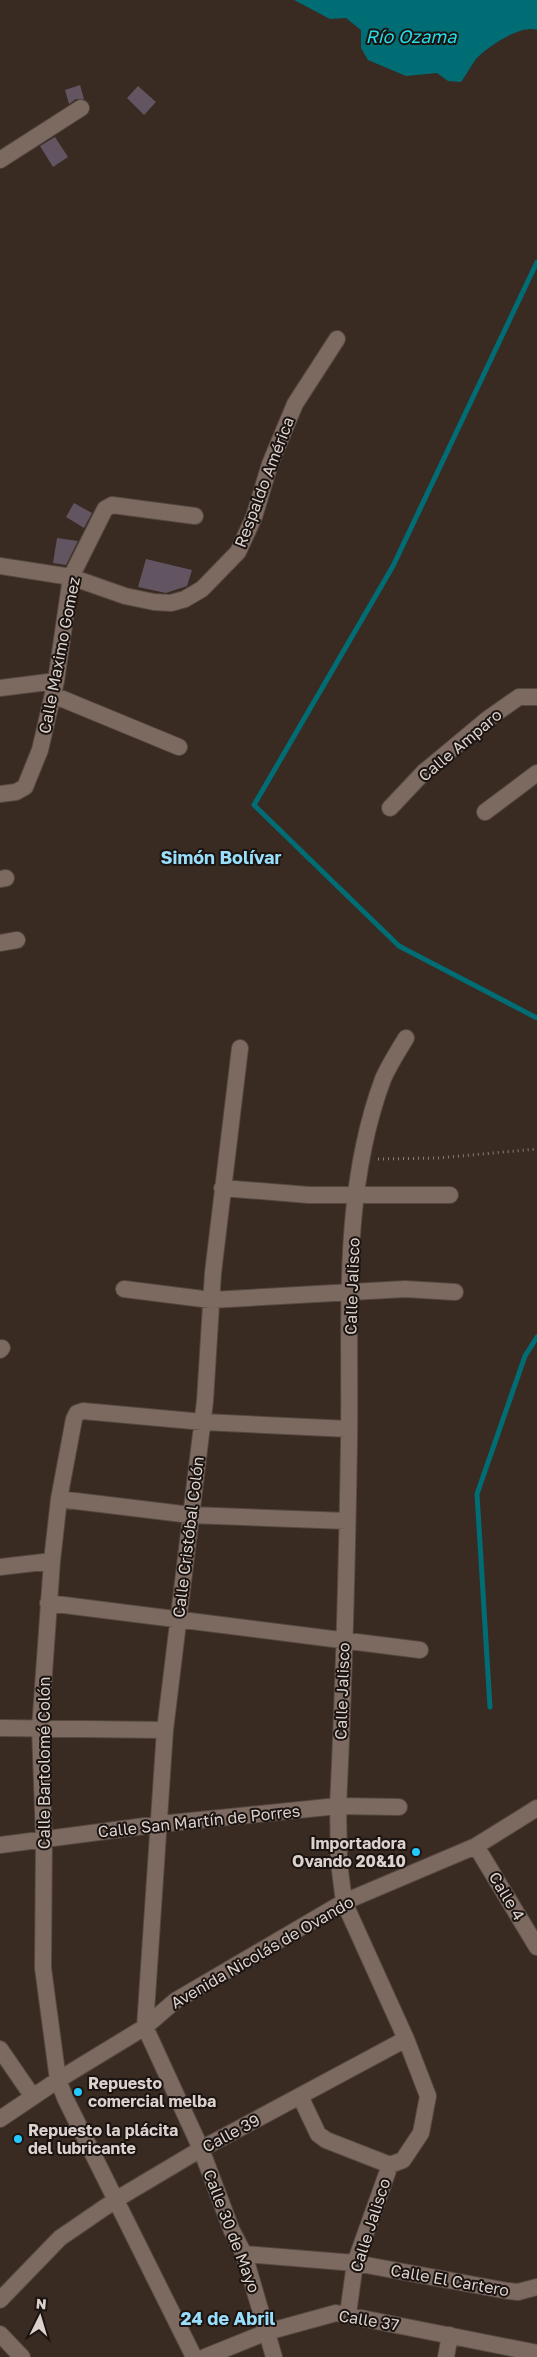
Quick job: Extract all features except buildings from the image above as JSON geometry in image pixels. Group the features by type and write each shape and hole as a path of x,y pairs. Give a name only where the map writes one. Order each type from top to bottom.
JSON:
{"street":[{"path":"0,160 81,108"},
{"name":"Respaldo América","path":"72,577 132,598 171,603 185,599 202,589 238,552 254,517 270,464 295,404 337,339"},
{"name":"Calle Maximo Gomez","path":"0,794 16,792 25,787 30,777 40,750 55,688 72,577 108,506 195,516"},
{"path":"0,566 72,577"},
{"path":"0,688 55,688 179,747"},
{"name":"Calle Amparo","path":"390,808 429,767 489,718 519,697 537,697"},
{"path":"486,812 537,773"},
{"path":"0,943 17,940"},
{"name":"Calle Jalisco","path":"348,2314 355,2263 390,2165 403,2160 421,2134 428,2101 406,2039 344,1902 339,1863 338,1806 347,1521 350,1292 356,1194 360,1160 384,1078 406,1038"},
{"name":"Calle Cristóbal Colón","path":"145,2027 165,1730 202,1422 222,1188 240,1048"},
{"path":"222,1188 309,1195 450,1195"},
{"path":"124,1289 211,1300 405,1289 455,1292"},
{"name":"Calle Bartolomé Colón","path":"194,2357 66,2100 58,2080 43,1968 44,1838 40,1729 48,1603 59,1499 77,1413 83,1411 202,1422 349,1429"},
{"path":"59,1499 191,1515 347,1521"},
{"path":"0,1567 52,1561"},
{"path":"48,1603 420,1650"},
{"path":"0,1728 165,1730"},
{"name":"Calle San Martín de Porres","path":"0,1845 160,1824 338,1806 399,1806"},
{"name":"Avenida Nicolás de Ovando","path":"0,2119 58,2080 145,2027 175,2001 344,1902 476,1846 537,1808"},
{"name":"Calle 4","path":"476,1846 537,1947"},
{"name":"Calle 30 de Mayo","path":"145,2027 201,2149 232,2231 244,2254 274,2357"},
{"name":"Calle 39","path":"0,2300 60,2238 116,2199 201,2149 406,2039"},
{"path":"0,2049 33,2097"},
{"path":"300,2096 318,2134 326,2140 390,2165"},
{"name":"Calle El Cartero","path":"244,2254 355,2263 508,2291 518,2292 537,2287"},
{"name":"Calle 37","path":"205,2357 267,2332 333,2314 348,2314 537,2354"},
{"path":"0,2334 22,2357"},
{"path":"446,2357 450,2335"}],"path":[{"path":"360,1160 438,1158 537,1149"}],"water":[{"name":"Río Ozama","path":"294,0 537,0 537,30 522,30 496,43 476,59 461,82 448,81 437,73 406,76 368,60 361,48 361,30 346,18 330,19"}],"waterway":[{"path":"537,262 393,566 254,805 399,946 537,1018"},
{"path":"490,1707 477,1494 525,1356 537,1337"}],"place":[{"name":"Importadora Ovando 20&10","path":"416,1852"},
{"name":"Repuesto comercial melba","path":"78,2092"},
{"name":"Repuesto la plácita del lubricante","path":"18,2139"}],"district":[{"name":"Simón Bolívar","path":"221,858"},
{"name":"24 de Abril","path":"228,2319"}]}
